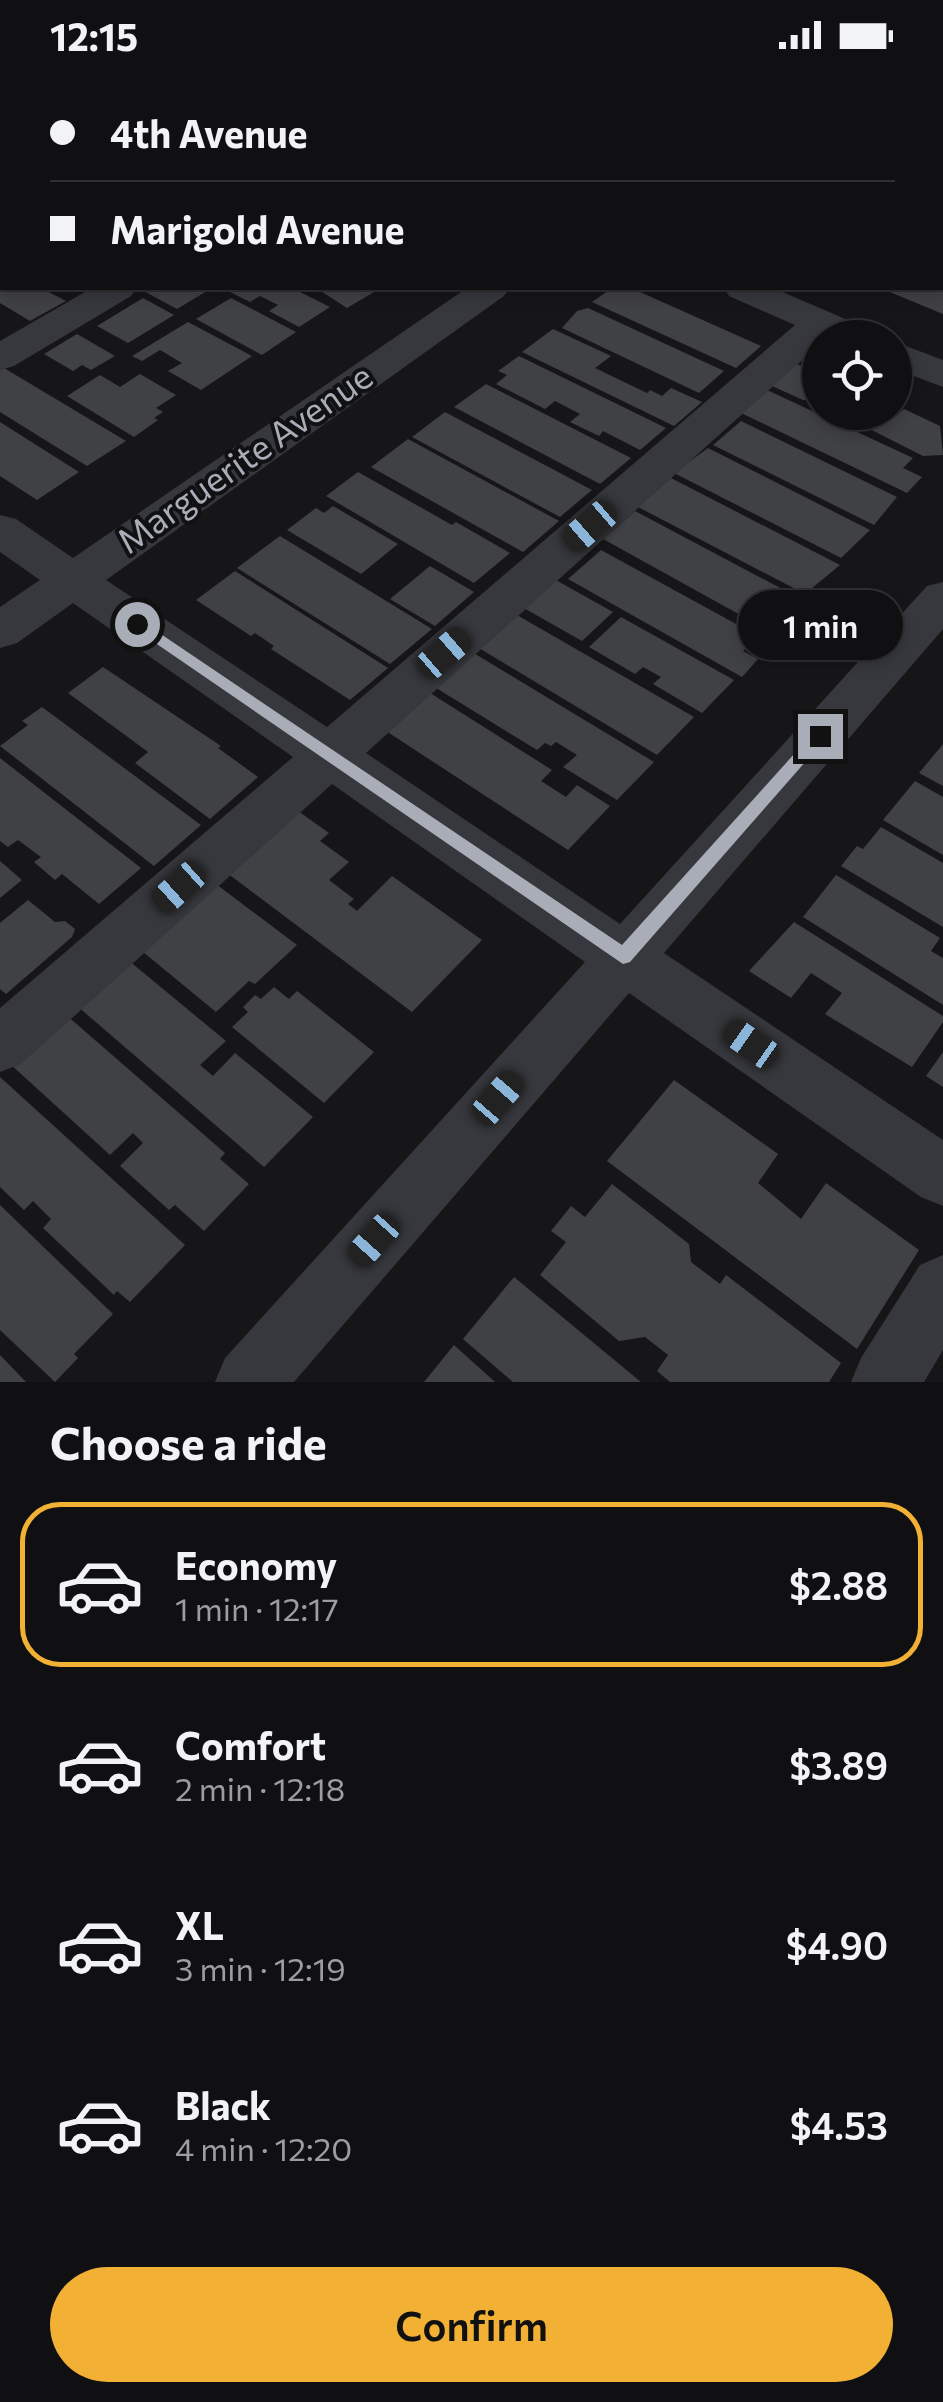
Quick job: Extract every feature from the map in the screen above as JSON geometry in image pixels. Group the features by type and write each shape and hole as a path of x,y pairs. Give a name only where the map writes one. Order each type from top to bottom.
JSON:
{"street":[{"path":"0,358 115,290"},
{"name":"Marguerite Avenue","path":"0,631 488,290"},
{"path":"747,290 816,320"},
{"path":"0,1045 328,755 802,361"},
{"path":"912,361 943,375"},
{"path":"0,530 943,1176"},
{"path":"249,1382 943,598"},
{"path":"885,1382 943,1288"}],"building":[{"path":"0,290 45,290 66,301 30,321 0,303"},
{"path":"142,290 209,290 177,309"},
{"path":"226,290 296,290 330,307 299,327 269,311 278,305 260,296 250,302"},
{"path":"319,290 378,290 347,308"},
{"path":"609,290 635,290 761,346 736,368 592,302"},
{"path":"885,290 943,290 943,314"},
{"path":"143,298 174,315 128,343 97,326"},
{"path":"231,298 296,332 262,355 196,319"},
{"path":"588,308 724,371 699,393 562,328 577,311"},
{"path":"188,322 252,356 201,390 168,371 182,363 160,350 142,361 132,356"},
{"path":"553,329 611,356 595,368 647,393 650,390 662,396 671,388 702,402 674,426 522,352"},
{"path":"77,334 115,356 91,370 82,365 73,371 44,354"},
{"path":"519,356 666,428 640,450 603,431 599,436 570,422 580,414 555,401 545,409 496,384 507,375 498,371"},
{"path":"797,364 802,366 802,400 772,386"},
{"path":"4,368 126,441 87,466 0,412 0,370"},
{"path":"140,374 176,395 156,408 163,412 154,418 158,420 134,437 67,396 100,375 120,387"},
{"path":"486,384 631,458 600,484 454,407"},
{"path":"767,390 802,406 802,430 853,430 913,458 903,468 922,477 907,493 741,413"},
{"path":"445,412 592,490 560,517 412,437"},
{"path":"912,413 940,426 943,455 923,456 872,430 912,430"},
{"path":"741,421 897,497 874,525 713,445"},
{"path":"0,422 79,472 37,500 0,476"},
{"path":"408,439 559,521 523,552 371,467"},
{"path":"708,448 870,530 841,558 674,473"},
{"path":"358,472 510,553 474,583 326,496"},
{"path":"671,478 840,565 805,594 638,507"},
{"path":"333,506 398,544 361,574 287,530 316,508 324,513"},
{"path":"635,511 801,599 773,627 766,623 762,627 603,539"},
{"path":"280,536 432,629 390,664 237,568"},
{"path":"601,550 758,636 743,651 758,659 742,677 568,579"},
{"path":"430,566 474,592 435,626 390,599"},
{"path":"235,571 388,668 350,700 271,649 274,646 255,633 251,636 196,600"},
{"path":"554,579 613,612 582,641 522,607"},
{"path":"517,615 694,717 657,755 479,648"},
{"path":"621,617 734,680 702,713 653,684 661,677 643,667 635,674 589,647"},
{"path":"472,652 654,762 617,800 563,767 577,755 556,742 551,746 545,743 537,750 433,686"},
{"path":"103,667 221,746 218,748 258,777 210,819 135,763 148,752 68,693"},
{"path":"427,691 552,770 541,781 566,797 577,785 610,806 568,850 383,729"},
{"path":"42,707 201,825 154,866 0,746 28,725 22,721"},
{"path":"943,744 943,786 919,773"},
{"path":"0,758 141,868 99,904 62,874 55,880 34,862 41,857 18,840 8,847 0,841"},
{"path":"915,781 943,797 943,855 883,820"},
{"path":"298,811 329,833 320,841 349,862 329,880 354,899 348,904 357,911 392,876 482,940 412,1012 227,873"},
{"path":"881,827 943,863 943,927 841,866 857,846 863,849"},
{"path":"0,861 22,880 0,898"},
{"path":"836,875 940,938 931,951 943,958 943,1005 803,917"},
{"path":"212,881 297,945 255,984 249,981 216,1012 137,947"},
{"path":"28,900 55,922 65,921 75,929 72,937 6,994 0,989 0,923"},
{"path":"794,922 943,1016 943,1022 912,1067 825,1014 842,993 811,973 791,998 749,971"},
{"path":"128,960 226,1041 200,1065 213,1076 235,1053 313,1117 264,1167 76,1005"},
{"path":"274,987 289,999 297,991 374,1052 324,1103 232,1027 248,1012 243,1007 255,995 261,999"},
{"path":"65,1014 225,1153 220,1159 249,1184 204,1231 175,1205 169,1210 120,1166 143,1143 133,1133 110,1155 9,1063"},
{"path":"943,1052 943,1087 926,1076"},
{"path":"0,1077 185,1245 130,1302 117,1291 114,1295 43,1228 51,1219 33,1201 24,1210 0,1187"},
{"path":"674,1080 778,1154 758,1183 801,1219 826,1183 919,1250 857,1349 607,1161"},
{"path":"612,1184 689,1244 691,1262 720,1284 726,1275 841,1363 829,1382 670,1382 657,1371 668,1355 645,1337 619,1341 540,1275 566,1242 551,1231 571,1206 585,1217"},
{"path":"0,1205 113,1314 74,1354 78,1358 55,1382 0,1330"},
{"path":"514,1277 641,1382 513,1382 463,1339"},
{"path":"454,1345 495,1382 424,1382"},
{"path":"0,1355 26,1382 0,1382"}],"route":[{"path":"137,624 623,956 820,736"}]}
